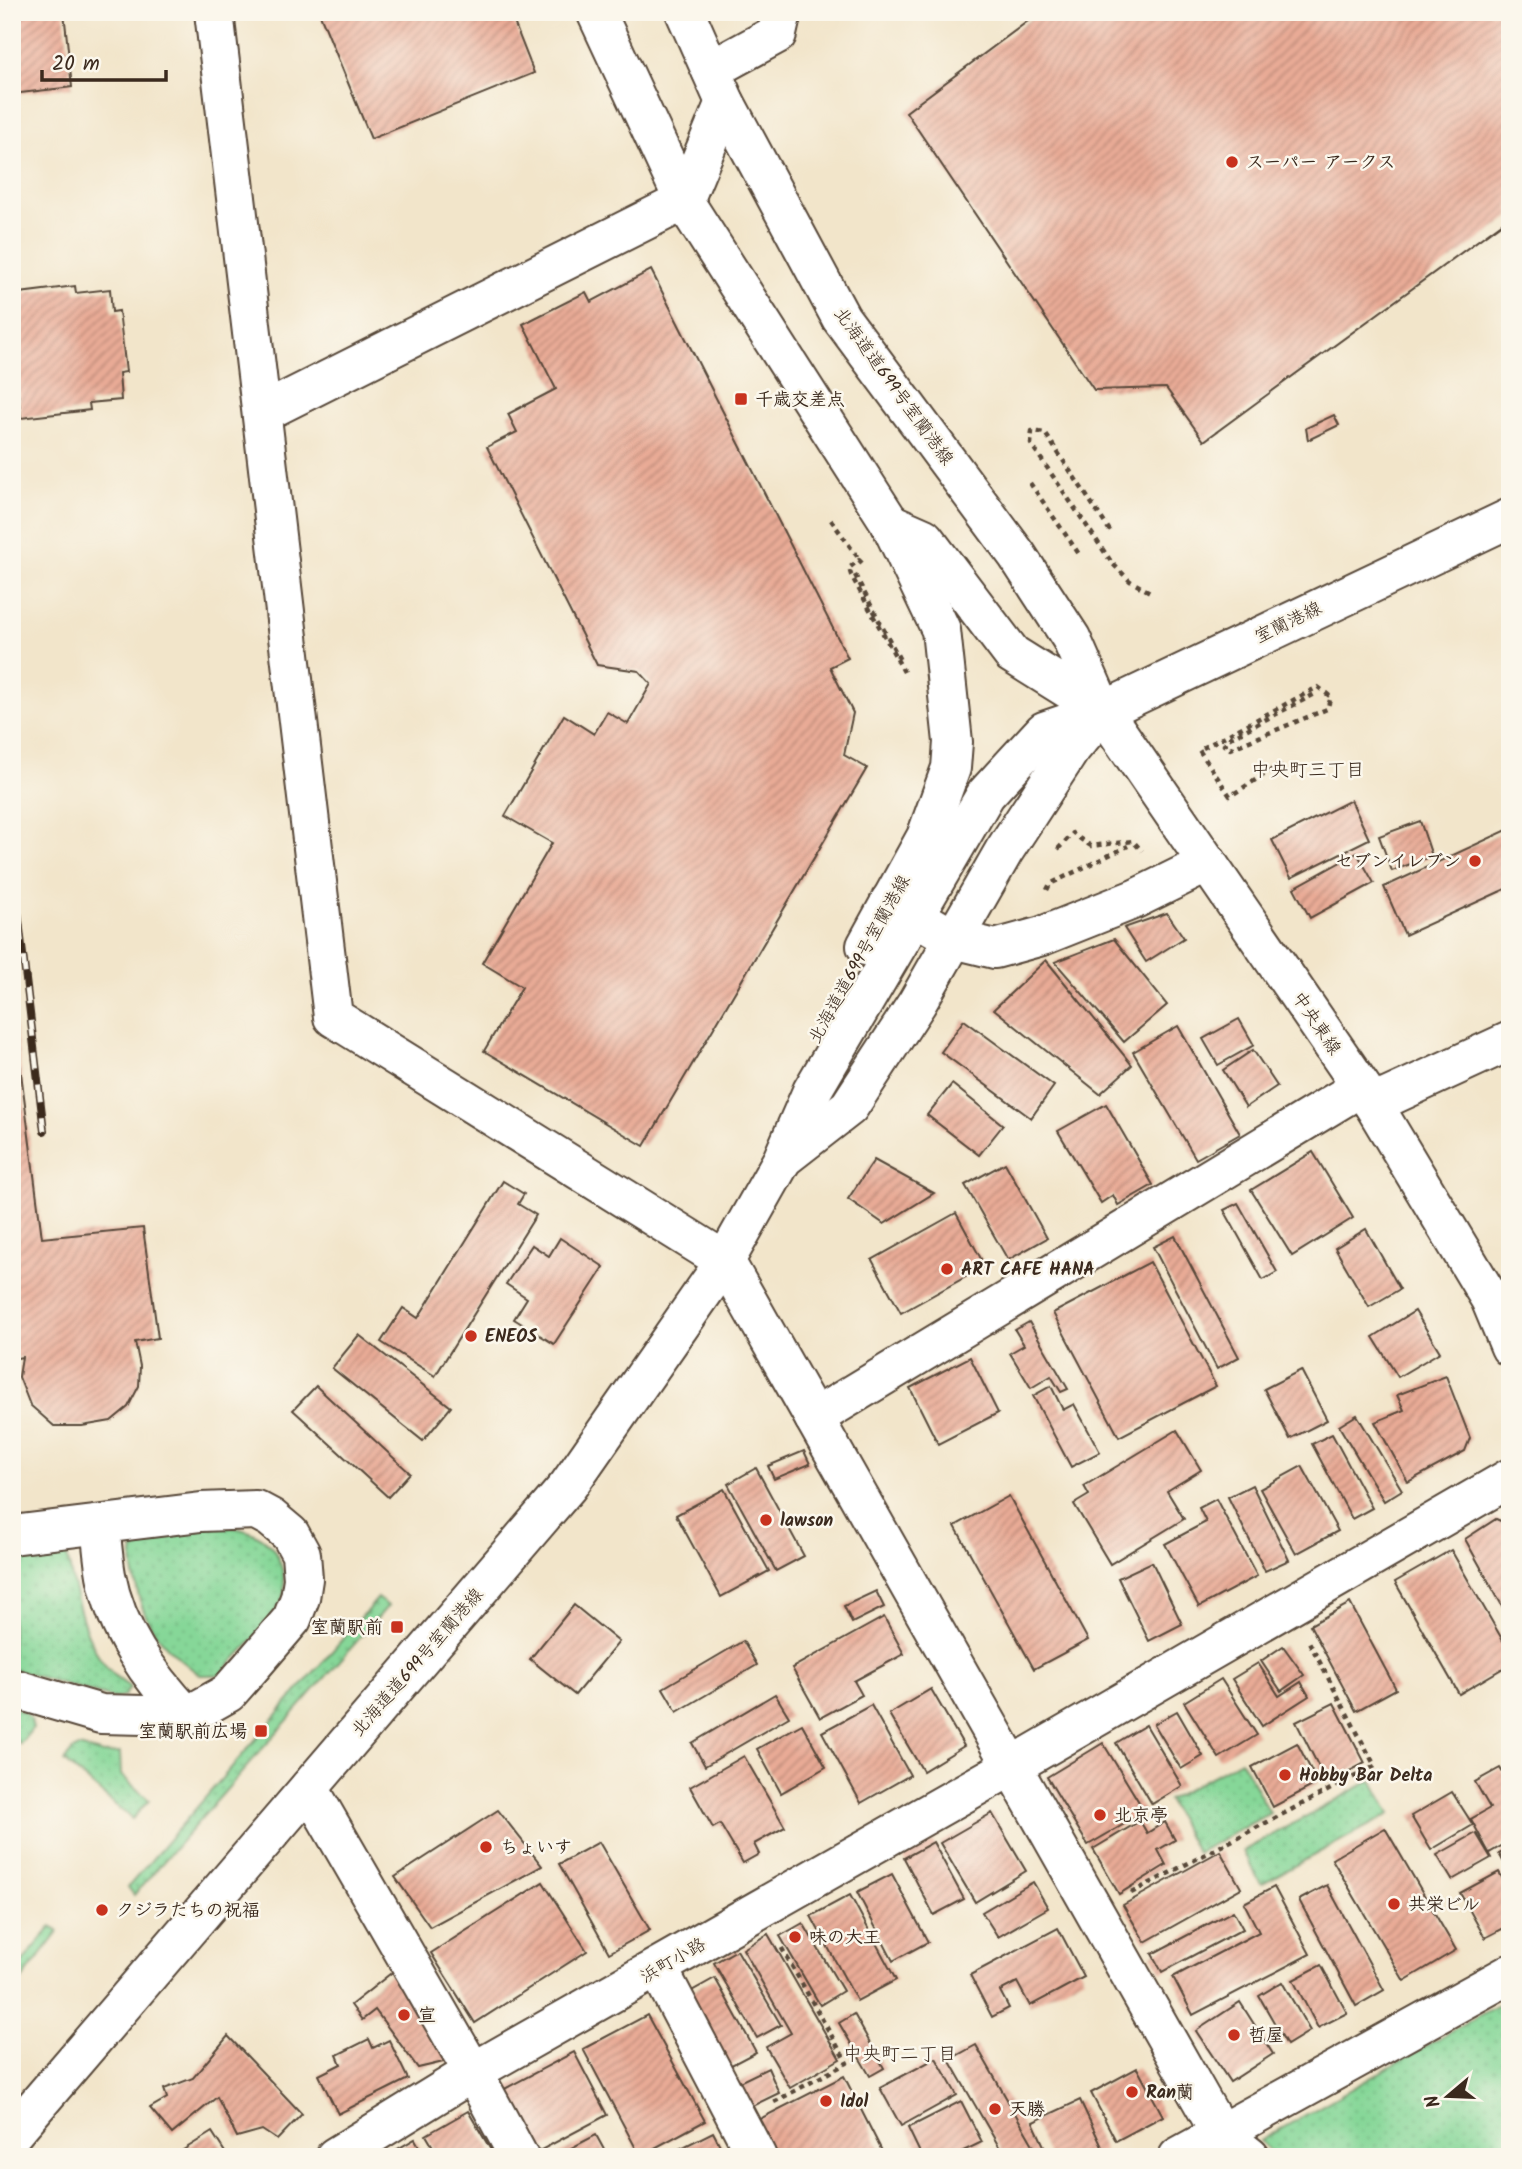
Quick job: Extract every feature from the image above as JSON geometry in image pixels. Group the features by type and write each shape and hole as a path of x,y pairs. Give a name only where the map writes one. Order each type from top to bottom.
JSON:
{"street":[{"path":"214,12 333,1017 725,1261 1220,2133 1250,2157"},
{"name":"北海道道699号室蘭港線","path":"596,12 684,201 890,523 941,630 953,743 951,768 902,908"},
{"name":"北海道道699号室蘭港線","path":"685,12 718,86 841,318 1017,555 1071,638 1103,711"},
{"path":"261,413 684,201 718,86 777,34 782,12"},
{"name":"室蘭港線","path":"1103,711 1510,517"},
{"path":"890,523 925,538 1012,654 1103,711"},
{"name":"北海道道699号室蘭港線","path":"12,2134 568,1486 725,1261 782,1160 794,1077 902,908 986,794 1044,731 1103,711"},
{"name":"北海道道699号室蘭港線","path":"782,1160 849,1107 917,1003 1004,851 1062,761 1103,711"},
{"name":"中央東線","path":"1103,711 1367,1096 1490,1299 1510,1347"},
{"path":"902,908 954,939 995,949 1042,936 1135,899 1208,863"},
{"path":"814,1418 1367,1096 1510,1041"},
{"name":"浜町小路","path":"335,2157 473,2072 1012,1766 1510,1478"},
{"path":"12,1535 201,1512 256,1510 271,1518 290,1534 301,1554 303,1579 300,1598 292,1619 228,1693 187,1716 101,1714 12,1688"},
{"path":"100,1525 106,1577 124,1630 144,1664 187,1716"},
{"path":"309,1788 519,2157"},
{"path":"659,1968 757,2157"},
{"path":"1178,2157 1510,1974"}],"path":[{"path":"1110,531 1045,433 1032,431 1031,444 1112,563 1130,581 1150,592"},
{"path":"1030,483 1079,554"},
{"path":"831,520 866,568"},
{"path":"859,560 849,568 851,575 903,671 909,676"},
{"path":"855,575 903,664 910,659"},
{"path":"1281,764 1230,796 1199,750 1318,687 1331,697 1327,709 1230,749 1224,745 1228,739 1317,693"},
{"path":"1095,1913 1375,1766 1290,1605"},
{"path":"738,2120 847,2063 760,1910"}],"green space":[{"path":"221,1525 255,1534 268,1543 280,1563 284,1590 282,1600 271,1619 220,1675 200,1675 162,1642 147,1618 136,1588 133,1553 138,1542 147,1536"},
{"path":"65,1546 84,1624 102,1660 114,1675 130,1687 124,1696 113,1698 12,1669 12,1550"},
{"path":"378,1598 388,1606 134,1895 128,1887"},
{"path":"12,1707 27,1714 33,1728 20,1744 12,1737"},
{"path":"79,1747 103,1754 120,1753 121,1775 149,1800 132,1819 64,1761"},
{"path":"1241,1760 1270,1813 1197,1853 1168,1800"},
{"path":"1372,1780 1390,1814 1261,1884 1243,1851"},
{"path":"52,1926 59,1931 20,1982 12,1975"},
{"path":"1510,1998 1510,2157 1276,2157 1260,2141"}],"building":[{"path":"12,12 64,12 72,87 12,94"},
{"path":"319,12 510,12 534,73 371,139"},
{"path":"1040,12 1510,12 1510,217 1204,441 1166,388 1094,390 906,112"},
{"path":"651,270 848,658 830,667 853,713 844,755 867,768 644,1146 484,1051 522,987 482,963 552,843 505,816 564,715 594,734 607,712 628,724 651,684 639,671 597,665 487,447 517,432 508,414 556,389 523,324 586,292 591,302"},
{"path":"75,286 76,293 110,289 112,312 119,311 126,372 119,373 121,400 89,403 90,410 21,418 12,343 12,294"},
{"path":"1334,415 1339,425 1308,440 1306,428"},
{"path":"1351,800 1369,839 1291,878 1272,840"},
{"path":"1420,821 1432,856 1392,871 1379,836"},
{"name":"セブンイレブン","path":"1507,830 1510,836 1510,887 1405,935 1384,887"},
{"path":"1357,853 1374,883 1310,918 1294,888"},
{"path":"1167,913 1184,938 1146,962 1124,928"},
{"path":"1114,939 1167,1005 1124,1042 1055,962"},
{"path":"1046,960 1132,1065 1100,1094 994,1009"},
{"path":"12,1002 42,1238 143,1228 158,1338 135,1342 140,1366 139,1386 128,1407 111,1421 82,1426 54,1426 30,1405 19,1377 22,1357 12,1359"},
{"path":"1239,1019 1254,1045 1218,1065 1203,1039"},
{"path":"964,1020 1054,1086 1031,1118 941,1052"},
{"path":"1178,1026 1240,1134 1196,1159 1133,1052"},
{"path":"1253,1050 1277,1086 1246,1107 1223,1070"},
{"path":"952,1084 1003,1125 979,1155 927,1115"},
{"path":"1106,1104 1153,1185 1118,1205 1113,1195 1101,1203 1058,1131"},
{"path":"1313,1152 1353,1218 1292,1256 1251,1190"},
{"path":"874,1160 934,1193 884,1224 848,1199"},
{"path":"1005,1163 1047,1238 1008,1260 965,1185"},
{"path":"503,1181 524,1194 518,1204 536,1215 435,1376 381,1342 403,1308 418,1318"},
{"path":"1238,1203 1277,1272 1263,1280 1224,1210"},
{"path":"956,1213 985,1266 901,1313 872,1260"},
{"path":"1366,1229 1400,1289 1369,1307 1335,1248"},
{"path":"1175,1236 1239,1357 1217,1369 1153,1247"},
{"path":"560,1238 604,1267 554,1344 514,1319 527,1298 506,1284 532,1245 549,1256"},
{"path":"1150,1262 1216,1386 1119,1437 1053,1313"},
{"path":"1415,1311 1440,1352 1398,1377 1373,1337"},
{"path":"1029,1322 1068,1389 1061,1392 1051,1376 1031,1388 1010,1353 1024,1345 1015,1330"},
{"path":"359,1335 451,1407 423,1441 332,1368"},
{"path":"970,1357 998,1413 938,1444 910,1388"},
{"path":"1301,1370 1327,1420 1290,1439 1264,1389"},
{"path":"1446,1376 1470,1438 1465,1451 1408,1482 1375,1422 1404,1410 1397,1395"},
{"path":"316,1386 410,1473 388,1497 293,1410"},
{"path":"1051,1386 1063,1410 1074,1404 1100,1452 1071,1467 1033,1396"},
{"path":"1357,1415 1402,1490 1384,1501 1339,1426"},
{"path":"1177,1430 1201,1470 1167,1491 1184,1519 1110,1564 1074,1504 1089,1495 1084,1486"},
{"path":"1332,1434 1372,1508 1352,1519 1312,1444"},
{"path":"804,1451 810,1464 774,1479 768,1466"},
{"path":"1302,1466 1338,1531 1296,1554 1260,1489"},
{"name":"lawson","path":"756,1468 804,1556 776,1571 728,1484"},
{"path":"1252,1485 1289,1560 1265,1571 1228,1497"},
{"path":"724,1489 769,1571 721,1597 676,1515"},
{"path":"1009,1496 1088,1640 1034,1669 955,1526"},
{"path":"1216,1499 1257,1576 1199,1607 1165,1544 1206,1522 1199,1508"},
{"path":"1496,1519 1510,1525 1510,1620 1465,1539"},
{"path":"1451,1550 1510,1653 1510,1664 1459,1694 1395,1582"},
{"path":"1152,1562 1182,1624 1149,1641 1118,1578"},
{"path":"876,1591 884,1607 852,1623 844,1606"},
{"path":"1350,1603 1396,1689 1356,1711 1310,1625"},
{"path":"574,1605 619,1642 575,1695 530,1659"},
{"path":"884,1617 904,1654 854,1681 862,1695 820,1718 792,1668"},
{"path":"743,1641 757,1665 677,1712 663,1688"},
{"path":"1283,1646 1304,1675 1281,1691 1261,1661"},
{"path":"1258,1663 1279,1696 1301,1682 1309,1696 1262,1726 1232,1679"},
{"path":"1221,1679 1257,1735 1219,1758 1184,1702"},
{"path":"931,1689 964,1746 923,1771 889,1714"},
{"path":"775,1694 789,1717 705,1766 692,1743"},
{"path":"1334,1703 1365,1763 1327,1783 1296,1722"},
{"path":"871,1705 910,1775 861,1803 822,1732"},
{"path":"1177,1711 1203,1756 1181,1769 1154,1724"},
{"path":"802,1724 826,1767 781,1793 757,1749"},
{"path":"1146,1725 1182,1786 1152,1804 1116,1743"},
{"path":"1103,1743 1145,1812 1088,1845 1047,1777"},
{"name":"Hobby Bar Delta","path":"1297,1743 1318,1783 1273,1807 1252,1767"},
{"path":"744,1756 785,1827 754,1844 759,1854 743,1863 720,1824 713,1828 690,1787"},
{"path":"1500,1768 1510,1785 1510,1841 1489,1853 1471,1819 1490,1808 1475,1782"},
{"path":"1452,1792 1473,1825 1431,1850 1411,1816"},
{"path":"498,1810 542,1866 430,1927 395,1877"},
{"path":"992,1813 1026,1871 975,1902 940,1843"},
{"path":"1140,1821 1147,1833 1165,1822 1175,1840 1158,1850 1166,1865 1119,1894 1093,1849"},
{"name":"共栄ビル","path":"1385,1828 1456,1950 1404,1981 1332,1859"},
{"path":"1476,1833 1491,1858 1452,1880 1437,1855"},
{"path":"599,1842 650,1930 609,1953 559,1864"},
{"path":"933,1842 964,1899 934,1915 904,1858"},
{"path":"1510,1848 1510,1873 1499,1854"},
{"path":"1220,1851 1241,1888 1145,1942 1123,1905"},
{"path":"1499,1872 1510,1892 1510,1925 1485,1938 1460,1893"},
{"path":"892,1874 928,1942 893,1961 857,1892"},
{"path":"543,1882 587,1951 475,2023 431,1953"},
{"path":"1033,1882 1048,1908 998,1937 982,1912"},
{"path":"1327,1885 1384,1990 1356,2006 1299,1900"},
{"path":"1274,1887 1310,1954 1193,2015 1173,1977 1259,1932 1244,1903"},
{"path":"850,1895 896,1980 857,2001 811,1916"},
{"path":"1233,1911 1243,1929 1162,1972 1152,1954"},
{"path":"803,1923 843,1991 820,2005 780,1936"},
{"path":"1058,1928 1084,1977 1030,2006 1017,1982 1000,1991 1009,2008 992,2017 970,1975"},
{"path":"768,1934 840,2059 790,2088 766,2047 791,2033 743,1949"},
{"path":"737,1950 781,2025 757,2038 714,1963"},
{"path":"1321,1965 1347,2013 1318,2028 1293,1980"},
{"name":"宣","path":"400,1966 456,2059 418,2068 375,2010 362,2020 351,2005"},
{"path":"715,1978 756,2052 722,2070 681,1997"},
{"path":"1282,1982 1310,2031 1287,2045 1259,1996"},
{"path":"1240,2002 1273,2054 1230,2082 1196,2031"},
{"path":"854,2014 884,2068 870,2076 839,2023"},
{"path":"647,2015 705,2121 640,2156 583,2049"},
{"path":"228,2036 302,2114 277,2140 262,2130 237,2137 217,2097 172,2134 150,2108 167,2098 164,2089 193,2078"},
{"path":"369,2039 373,2048 389,2040 408,2079 338,2114 319,2075 341,2064 337,2055"},
{"name":"天勝","path":"976,2045 1040,2157 1005,2157 949,2060"},
{"path":"574,2052 607,2115 530,2156 497,2093"},
{"path":"936,2058 957,2095 901,2126 880,2088"},
{"path":"768,2068 779,2093 740,2112 729,2087"},
{"path":"1137,2068 1163,2116 1116,2141 1091,2093"},
{"name":"Idol","path":"844,2076 885,2157 764,2157 748,2125"},
{"path":"1080,2100 1104,2151 1093,2157 1049,2157 1033,2122"},
{"path":"961,2101 982,2142 951,2157 922,2157 908,2128"},
{"path":"468,2111 495,2157 439,2157 426,2135"},
{"path":"212,2132 228,2157 172,2157"},
{"path":"713,2132 726,2157 670,2157 669,2154"},
{"path":"596,2135 608,2157 554,2157"},
{"path":"415,2139 425,2157 384,2157"}],"railway":[{"path":"12,862 44,1131"}],"place":[{"name":"スーパー アークス","path":"1232,162"},
{"name":"千歳交差点","path":"741,399"},
{"name":"セブンイレブン","path":"1475,861"},
{"name":"ART CAFE HANA","path":"947,1269"},
{"name":"ENEOS","path":"471,1336"},
{"name":"lawson","path":"766,1520"},
{"name":"室蘭駅前","path":"397,1627"},
{"name":"室蘭駅前広場","path":"261,1731"},
{"name":"Hobby Bar Delta","path":"1285,1775"},
{"name":"北京亭","path":"1100,1815"},
{"name":"ちょいす","path":"486,1847"},
{"name":"共栄ビル","path":"1394,1904"},
{"name":"クジラたちの祝福","path":"102,1910"},
{"name":"味の大王","path":"795,1937"},
{"name":"宣","path":"404,2015"},
{"name":"哲屋","path":"1234,2035"},
{"name":"Ran蘭","path":"1132,2092"},
{"name":"Idol","path":"826,2101"},
{"name":"天勝","path":"995,2109"}],"district":[{"name":"中央町三丁目","path":"1308,769"},
{"name":"中央町二丁目","path":"900,2053"}]}
